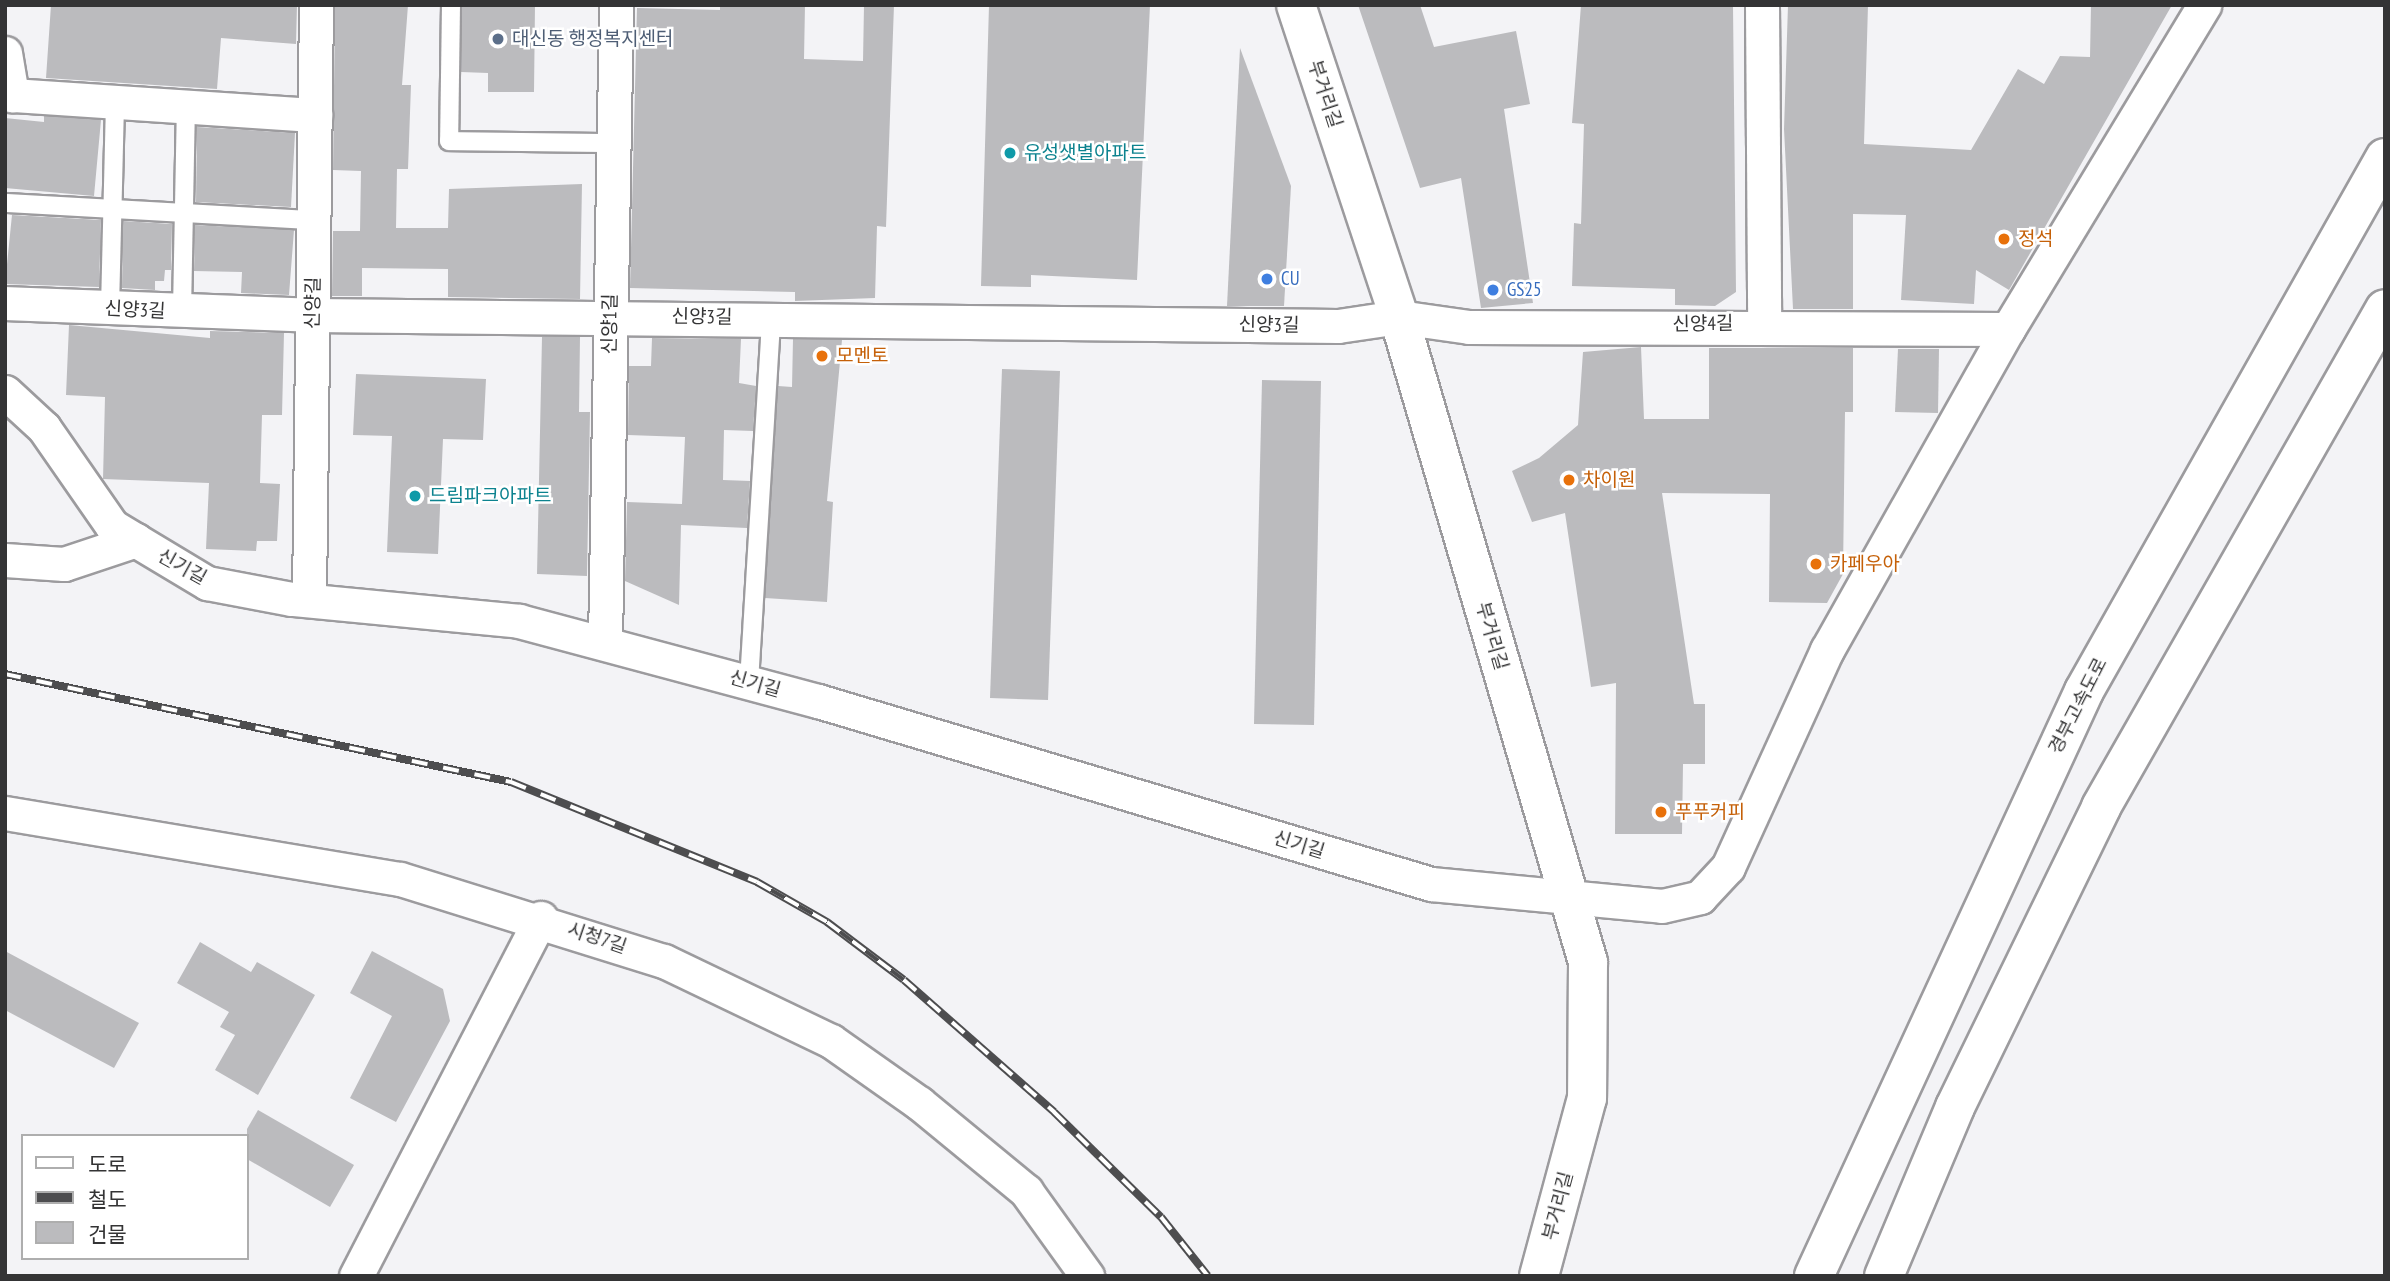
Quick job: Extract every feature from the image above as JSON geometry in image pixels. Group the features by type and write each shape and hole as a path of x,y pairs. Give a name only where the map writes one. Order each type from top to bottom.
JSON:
{"main road":[{"name":"부거리길","path":"1296,5 1399,317 1588,962 1587,1098 1539,1276"},
{"name":"경부고속도로","path":"1814,1276 2084,691 2385,158"},
{"path":"1884,1276 1955,1107 2101,807 2385,309"}],"street":[{"name":"신양길","path":"309,600 316,5"},
{"name":"신양1길","path":"605,642 616,5"},
{"path":"1762,5 1765,323"},
{"name":"신기길","path":"5,393 44,428 113,526 207,583 309,600 519,621 749,682 1430,884 1567,893 1662,906 1700,897 1728,867 1827,650 2008,329 2204,5"},
{"path":"5,54 12,95 315,115"},
{"name":"신양3길","path":"5,303 313,315 610,316 1338,326 1399,317"},
{"name":"신양4길","path":"1399,317 1469,327 1765,323 2008,329"},
{"path":"5,560 64,564 136,540"},
{"name":"시청7길","path":"5,813 400,878 541,918 664,961 831,1041 919,1102 1026,1191 1087,1276"},
{"path":"356,1276 541,918"}],"lane":[{"path":"451,5 449,141 614,143"},
{"path":"110,308 115,101"},
{"path":"182,311 186,106"},
{"path":"7,204 314,220"},
{"path":"749,682 771,318"}],"building":[{"path":"51,5 297,5 296,44 221,38 217,89 46,78"},
{"path":"335,5 408,5 402,85 411,85 408,169 397,169 396,228 448,228 449,189 582,184 580,299 448,297 448,269 362,268 362,296 332,296 333,231 360,231 361,171 333,170"},
{"name":"대신동 행정복지센터","path":"462,5 535,5 534,92 488,92 488,73 461,72"},
{"path":"720,5 805,5 804,59 863,61 864,5 894,5 886,227 877,226 875,298 795,301 795,292 630,288 637,8 720,10"},
{"path":"989,5 1150,5 1137,280 1031,275 1031,287 981,286"},
{"path":"1358,5 1420,5 1434,47 1516,31 1530,104 1504,109 1533,303 1481,308 1461,178 1420,188"},
{"path":"1581,5 1733,5 1736,292 1715,306 1675,305 1675,289 1572,286 1574,223 1581,224 1584,124 1572,123"},
{"path":"1788,5 1868,5 1864,144 1971,150 2018,69 2044,84 2060,56 2090,57 2091,5 2172,5 2009,290 1976,270 1974,304 1901,300 1906,215 1853,214 1853,309 1793,309 1784,129"},
{"path":"1240,48 1291,186 1284,306 1227,306"},
{"path":"44,116 101,120 94,196 5,188 5,118 44,122"},
{"path":"197,127 295,133 291,207 196,202"},
{"path":"12,215 101,220 99,287 5,284"},
{"path":"123,221 172,224 171,270 165,270 164,281 155,281 155,290 122,288"},
{"path":"195,225 294,230 289,295 241,293 242,272 194,271"},
{"path":"69,325 210,338 210,331 284,333 282,415 262,415 260,483 280,484 277,541 257,541 256,551 206,549 209,483 103,479 105,397 66,395"},
{"path":"542,337 580,337 579,412 590,412 587,576 537,574"},
{"path":"652,338 741,339 739,383 756,386 753,431 724,430 723,480 750,481 747,528 681,525 679,605 625,581 627,502 682,504 685,437 628,435 629,366 651,366"},
{"path":"793,339 842,340 827,501 833,502 827,602 765,598 778,386 792,387"},
{"path":"1641,347 1644,419 1709,419 1709,348 1853,348 1853,412 1845,412 1843,574 1827,603 1769,602 1770,494 1662,493 1694,704 1705,704 1705,764 1683,764 1682,834 1615,834 1616,683 1591,687 1565,513 1532,522 1512,471 1539,458 1578,425 1583,352"},
{"path":"1898,349 1939,349 1938,413 1895,412"},
{"path":"1002,369 1060,371 1048,700 990,698"},
{"name":"드림파크아파트","path":"356,374 486,379 483,440 443,439 438,554 387,552 392,436 353,435"},
{"path":"1262,380 1321,381 1314,725 1254,724"},
{"path":"200,942 251,972 257,962 315,995 258,1095 215,1070 235,1035 220,1027 229,1012 177,983"},
{"path":"5,951 139,1023 114,1068 5,1010"},
{"path":"372,951 443,989 450,1021 396,1122 350,1098 392,1016 350,993"},
{"path":"258,1110 354,1165 330,1207 248,1160 247,1129"}],"railway":[{"path":"5,674 511,782 757,882 827,922 904,980 1054,1112 1161,1217 1208,1276"}],"place":[{"name":"대신동 행정복지센터","path":"498,39"},
{"name":"유성샛별아파트","path":"1010,153"},
{"name":"정석","path":"2004,239"},
{"name":"CU","path":"1267,279"},
{"name":"GS25","path":"1493,290"},
{"name":"모멘토","path":"822,356"},
{"name":"차이원","path":"1569,480"},
{"name":"드림파크아파트","path":"415,496"},
{"name":"카페우아","path":"1816,564"},
{"name":"푸푸커피","path":"1661,812"}]}
